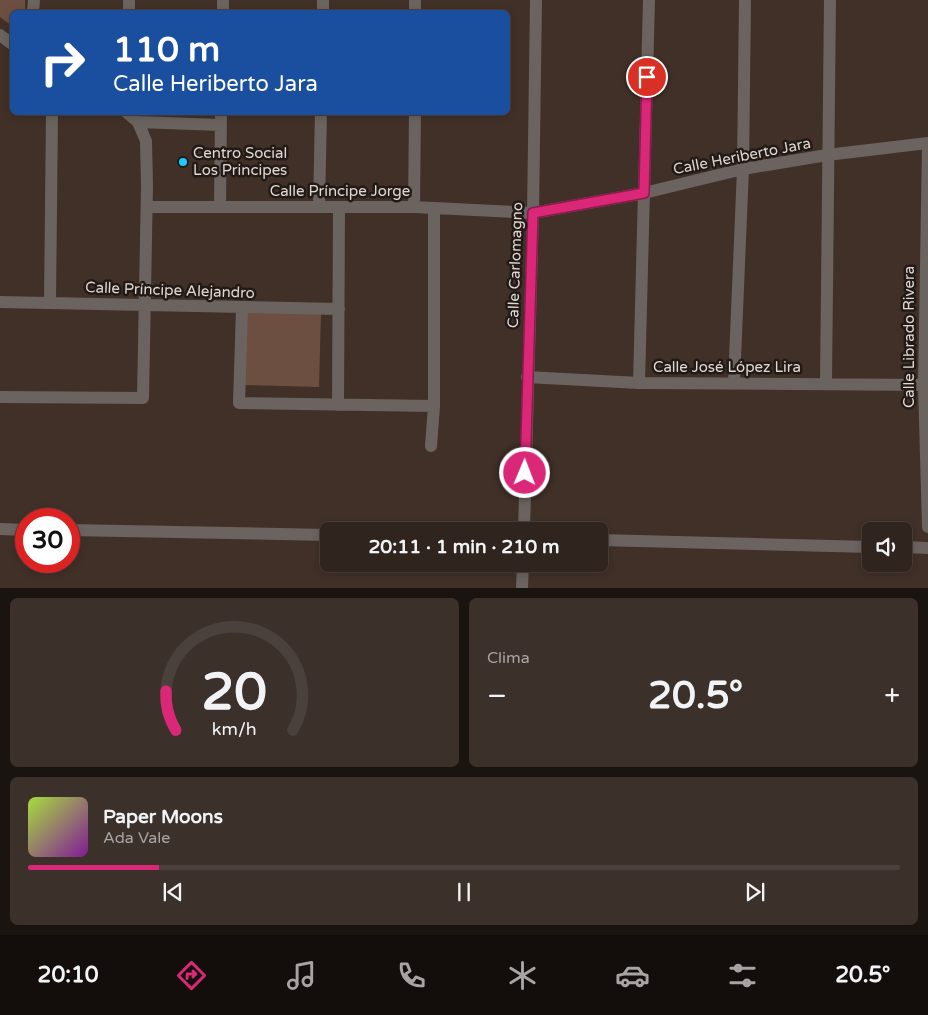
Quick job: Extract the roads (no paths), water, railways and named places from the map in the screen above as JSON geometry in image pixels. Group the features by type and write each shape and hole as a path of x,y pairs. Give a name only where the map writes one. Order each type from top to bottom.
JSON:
{"street":[{"name":"Calle Carlomagno","path":"524,522 533,213 536,0"},
{"path":"639,383 649,0"},
{"path":"734,382 743,169 745,0"},
{"path":"826,383 830,0"},
{"path":"50,302 52,115"},
{"path":"0,397 143,398 146,306 146,141 138,122 130,115"},
{"path":"319,206 321,115"},
{"path":"414,207 415,115"},
{"path":"138,122 221,119 220,207"},
{"name":"Calle Heriberto Jara","path":"533,213 644,193 743,169 827,155 928,145"},
{"name":"Calle Librado Rivera","path":"928,145 926,385 928,528"},
{"name":"Calle Príncipe Jorge","path":"147,207 414,207 533,213"},
{"path":"338,405 339,207"},
{"path":"431,446 434,406 434,208"},
{"name":"Calle Príncipe Alejandro","path":"0,302 339,310"},
{"path":"242,309 239,402 434,406"},
{"name":"Calle José López Lira","path":"527,377 639,383 734,382 926,385"},
{"path":"0,529 15,530"},
{"path":"80,530 320,535"},
{"path":"608,540 862,547"},
{"path":"912,548 928,548"},
{"path":"522,588 523,572"}],"place":[{"name":"Centro Social Los Principes","path":"183,162"}]}
